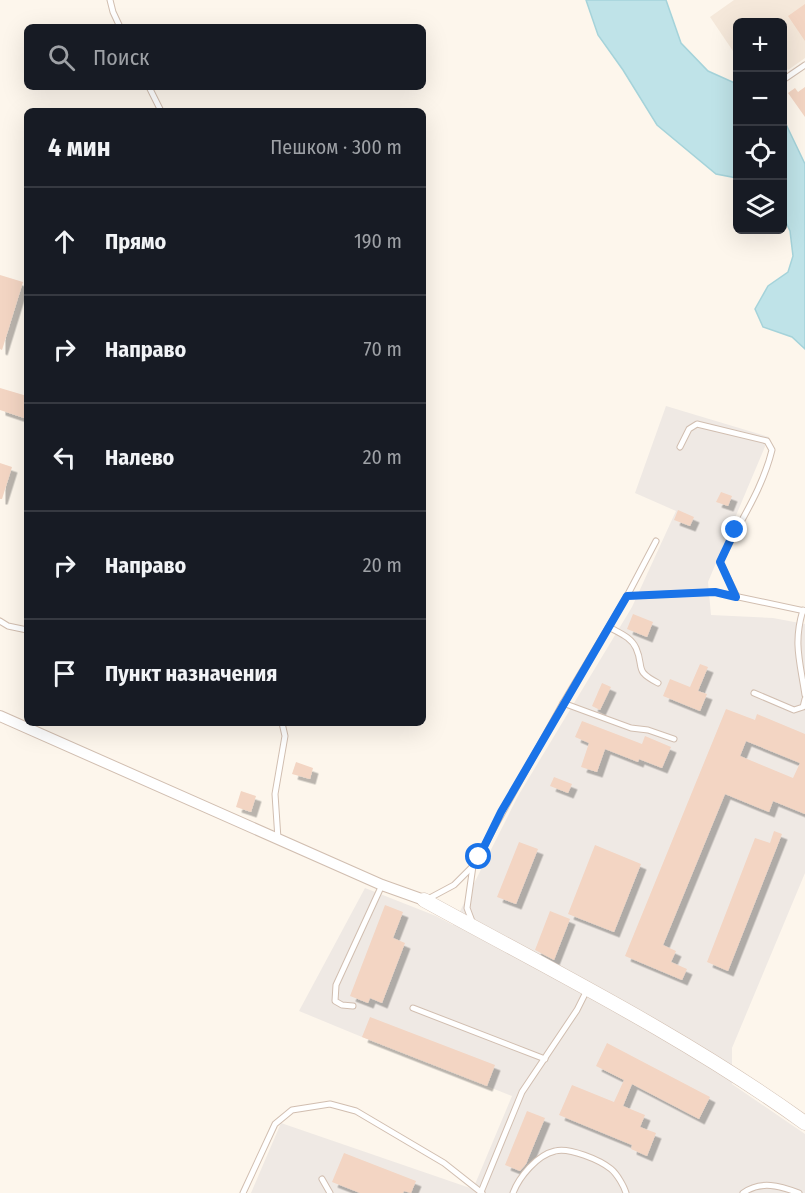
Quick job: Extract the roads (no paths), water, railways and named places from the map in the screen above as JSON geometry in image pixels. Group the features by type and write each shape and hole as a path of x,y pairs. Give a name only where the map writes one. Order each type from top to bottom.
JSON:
{"street":[{"path":"0,716 382,885 424,900 685,1044 768,1096 805,1123"}],"lane":[{"path":"110,0 112,12 118,24"},
{"path":"787,77 805,65"},
{"path":"150,90 160,108"},
{"path":"680,447 689,429 698,424 767,441 772,450 767,471 756,497 735,530 720,562 736,597"},
{"path":"424,900 454,885 472,866 563,703 627,596 656,541"},
{"path":"627,596 715,592 804,610 797,630 796,642 805,694"},
{"path":"0,621 8,626 24,629"},
{"path":"609,627 627,637 636,648 639,667 645,676 658,683"},
{"path":"754,693 794,710 804,707 805,699"},
{"path":"563,703 631,728 655,732 674,739"},
{"path":"278,839 275,794 285,736 283,726"},
{"path":"472,866 467,908 475,928"},
{"path":"353,1006 342,1005 335,1001 336,985 382,885"},
{"path":"243,1193 275,1124 292,1110 330,1104 356,1111 444,1163 481,1192 522,1092 577,1010 587,989"},
{"path":"412,1008 545,1059"},
{"path":"513,1193 517,1182 541,1158 556,1150 582,1153 612,1170 626,1193"},
{"path":"322,1179 330,1193"},
{"path":"743,1193 760,1185 779,1185 800,1193"}],"water":[{"path":"586,0 666,0 681,43 708,71 733,82 733,177 716,174 657,125 598,35"},
{"path":"787,126 805,164 805,349 792,337 763,327 755,309 768,286 788,272 793,256 787,225"}]}
